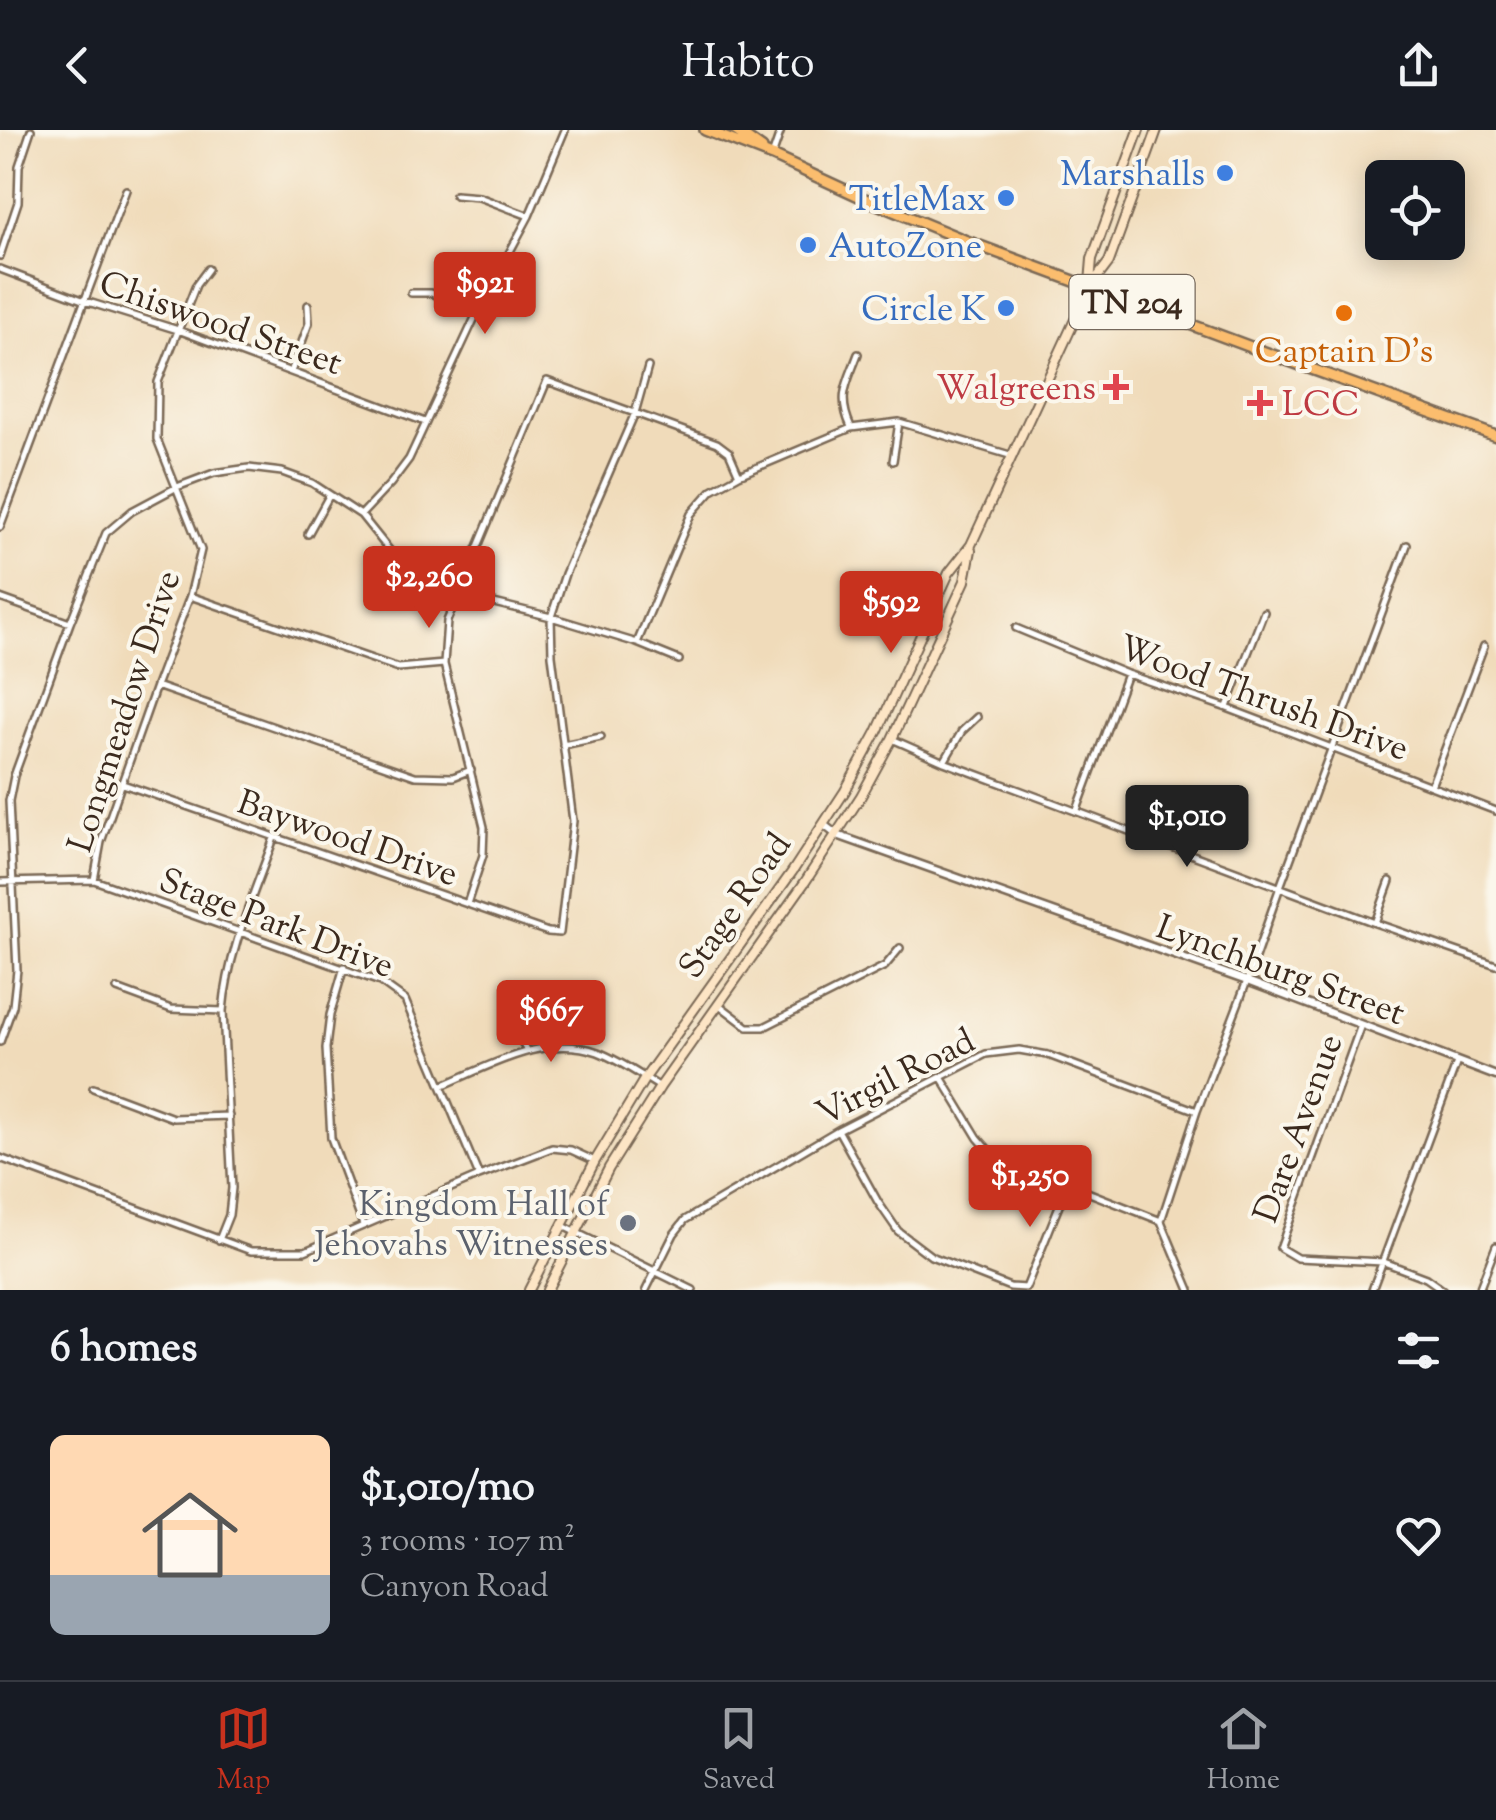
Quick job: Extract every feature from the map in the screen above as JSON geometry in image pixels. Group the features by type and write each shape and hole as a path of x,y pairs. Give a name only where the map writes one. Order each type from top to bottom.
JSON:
{"main road":[{"name":"TN 204","path":"705,130 909,218 1496,436"},
{"name":"TN 204","path":"735,130 772,156"},
{"name":"Stage Road","path":"1090,288 1092,259 1139,130"},
{"name":"Stage Road","path":"547,1290 610,1168 660,1087 837,835 892,739 965,581 972,546 1090,288 1108,262 1156,130"},
{"name":"Stage Road","path":"529,1290 595,1161 646,1078 824,825 877,732 950,573 972,546"}],"street":[{"path":"0,256 18,202 18,166 30,130"},
{"path":"361,515 409,458 478,311 530,216 565,130"},
{"path":"772,156 781,130"},
{"path":"0,527 126,190"},
{"path":"456,195 479,197 530,216"},
{"name":"Chiswood Street","path":"0,269 425,422"},
{"name":"Longmeadow Drive","path":"94,880 100,842 190,596 201,550 157,439 158,382 196,285 208,269"},
{"path":"411,292 431,294 478,311"},
{"path":"290,372 310,323 308,306"},
{"path":"851,428 842,408 843,393 858,354"},
{"path":"601,737 563,745 551,617 565,574 635,412 648,368"},
{"path":"467,905 483,855 484,827 444,664 447,621 547,381 717,443 729,452 740,475"},
{"path":"893,461 898,422"},
{"path":"637,644 691,514 712,490 740,475 851,428 898,422 1013,456"},
{"path":"0,1042 14,1006 18,970 10,801 14,776 106,533 132,512 177,487 214,473 248,468 282,472 312,484 361,515 402,566 457,594 551,617 679,660"},
{"path":"308,534 329,496"},
{"path":"1190,1290 1161,1221 1197,1112 1408,545"},
{"path":"190,596 398,668 444,664"},
{"path":"0,598 70,623"},
{"path":"1227,708 1264,612"},
{"name":"Wood Thrush Drive","path":"1016,628 1127,674 1496,810"},
{"path":"1431,786 1484,646"},
{"path":"1077,810 1127,674"},
{"path":"156,686 416,776 453,777 471,770"},
{"path":"944,762 976,717"},
{"path":"892,739 944,762 1496,965"},
{"name":"Baywood Drive","path":"120,783 467,905 548,932 560,932 573,821 563,745"},
{"path":"1179,848 1197,798"},
{"name":"Lynchburg Street","path":"824,825 837,835 1248,982 1496,1076"},
{"path":"219,1241 229,1215 232,1188 223,1011 226,983 274,838"},
{"name":"Stage Park Drive","path":"0,882 94,880 380,982 405,1000 478,1176"},
{"path":"1375,923 1390,882"},
{"path":"718,1004 748,1027 764,1027 885,966 900,948"},
{"path":"344,967 330,1015 326,1048 331,1138 362,1225"},
{"path":"117,989 171,1009 223,1011"},
{"name":"Dare Avenue","path":"1361,1025 1280,1248 1298,1258 1384,1262"},
{"path":"514,1027 526,1050"},
{"path":"441,1086 526,1050 572,1045 601,1053 660,1087"},
{"name":"Virgil Road","path":"646,1290 674,1234 686,1220 838,1130 986,1054 1020,1050 1048,1055 1197,1112"},
{"path":"1372,1290 1457,1062"},
{"path":"941,1077 978,1138 993,1155 1161,1221"},
{"path":"93,1088 173,1118 229,1116"},
{"path":"838,1130 898,1231 931,1256 1010,1287 1026,1288 1066,1186"},
{"path":"0,1158 251,1251 305,1251 552,1148 571,1150 595,1161"},
{"path":"561,1224 692,1290"},
{"path":"1480,1290 1496,1246"},
{"path":"1384,1262 1426,1278 1443,1290"}],"place":[{"name":"Marshalls","path":"1225,173"},
{"name":"TitleMax","path":"1006,198"},
{"name":"AutoZone","path":"808,245"},
{"name":"Circle K","path":"1006,308"},
{"name":"Captain D's","path":"1344,313"},
{"name":"Walgreens","path":"1116,387"},
{"name":"LCC","path":"1260,403"},
{"name":"Kingdom Hall of Jehovahs Witnesses","path":"628,1223"}]}
